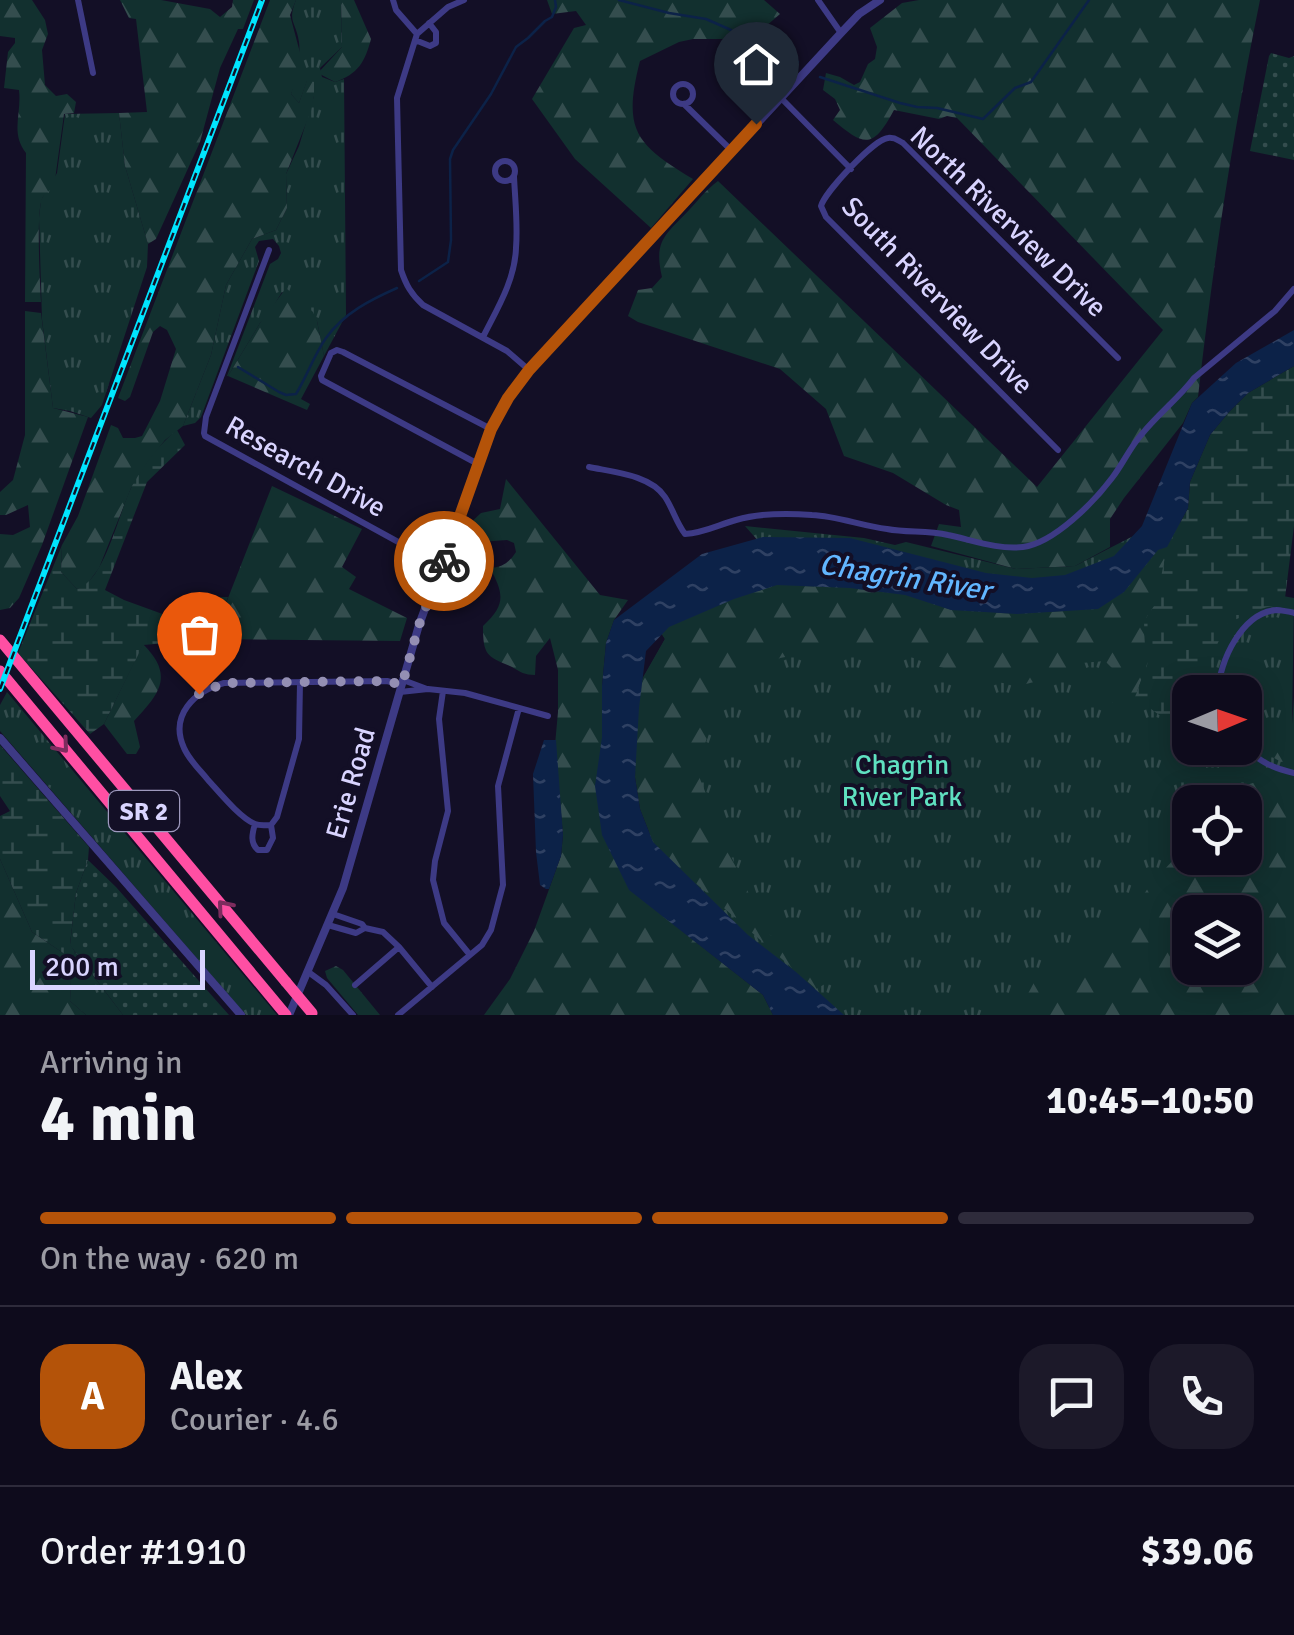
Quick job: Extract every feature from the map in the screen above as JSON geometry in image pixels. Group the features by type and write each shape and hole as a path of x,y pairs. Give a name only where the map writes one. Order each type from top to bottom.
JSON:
{"highway":[{"name":"SR 2","path":"0,640 313,1014"},
{"name":"SR 2","path":"0,671 288,1015"}],"street":[{"path":"78,0 93,74"},
{"path":"393,0 416,37 430,46 436,43 436,32 429,22"},
{"path":"464,0 448,7 416,37 396,98 401,270 406,285 423,304 506,350 529,370"},
{"path":"818,0 841,33"},
{"name":"Erie Road","path":"288,1015 352,862 419,625 491,429 508,398 529,370 841,33 880,0"},
{"path":"781,98 852,168"},
{"path":"684,104 732,151"},
{"name":"North Riverview Drive","path":"852,168 883,139 896,139 1118,358"},
{"name":"South Riverview Drive","path":"852,168 826,194 822,212 1058,450"},
{"path":"482,337 503,297 514,261 514,176"},
{"name":"Research Drive","path":"269,250 206,417 204,432 210,441 442,566"},
{"path":"590,467 654,486 665,496 685,534 770,514 816,514 892,530 930,531 996,546 1026,547 1042,542 1074,517 1112,478 1161,410 1275,311 1294,288"},
{"path":"478,464 320,376 337,350 491,429"},
{"path":"1219,675 1229,650 1253,620 1278,610 1294,613"},
{"path":"271,825 255,824 229,804 184,748 180,732 182,715 199,694 224,683 387,681 478,695 548,716"},
{"path":"255,824 252,842 264,851 271,844 271,825 277,817 300,739 300,682"},
{"path":"444,691 439,719 448,810 434,880 444,923 470,955"},
{"path":"398,1015 487,939 503,884 498,786 519,708"},
{"path":"0,738 241,1015"},
{"path":"1262,762 1294,774"},
{"path":"333,914 384,932 432,987"},
{"path":"328,924 356,933 365,928"},
{"path":"355,984 400,947"},
{"path":"307,971 326,985 353,1015"}],"green space":[{"path":"0,0 32,0 45,20 48,34 42,50 45,85 56,96 67,94 76,102 74,113 64,114 54,187 40,206 41,302 25,302 26,153 18,130 19,90 4,88 8,52 15,38 0,36"},
{"path":"120,0 161,0 210,9 220,17 232,7 233,0 254,0 243,29 238,29 220,68 200,142 156,239 148,244 125,166 119,113 147,112 136,19 129,18"},
{"path":"270,0 296,0 290,15 303,64 291,94 299,103 307,80 314,82 311,111 286,174 287,208 276,230 252,239 226,285 211,355 183,426 165,440 147,463 131,488 99,568 85,587 77,589 61,572 62,545 78,516 111,425 118,428 123,438 142,436 160,401 176,349 167,330 160,326 153,332 130,397 125,401 118,398"},
{"path":"296,0 341,0 342,47 320,68 322,77 335,82 344,79 346,315 324,356 317,321 282,292 227,376 270,264 281,253 273,239 259,241 255,247 259,261 201,417 183,426 211,355 226,285 252,239 276,230 287,208 286,174 314,96 307,81 299,103 291,94 299,55 292,18"},
{"path":"341,0 354,0 371,39 359,66 335,82 318,73 342,47"},
{"path":"547,0 764,0 780,14 743,39 693,39 640,61 633,104 638,133 658,156 693,179 651,228 575,159 532,99 574,28 586,25 576,11 552,14"},
{"path":"1260,0 1224,198 1198,397 1183,423 1110,519 1110,547 1075,566 1016,569 931,546 939,524 961,527 959,510 893,473 844,456 826,409 780,369 628,316 638,290 652,288 662,277 659,254 664,238 718,181 1037,487 1163,330 957,118 939,119 894,110 880,132 868,140 853,135 833,120 840,110 835,99 823,90 826,73 854,85 860,82 868,64 875,59 877,47 870,28 902,3"},
{"path":"1271,53 1294,56 1294,160 1250,151"},
{"path":"119,113 125,166 148,244 147,267 102,405 91,418 53,408 42,319 39,218 41,200 57,173 65,114"},
{"path":"286,288 313,312 324,356 301,399 310,404 307,410 228,376"},
{"path":"25,311 41,313 53,408 88,417 19,598 10,608 0,610 0,534 13,535 30,527 28,505 0,515 0,492 13,480 25,435"},
{"path":"1294,366 1294,526 1284,606 1262,609 1228,622 1212,655 1208,675 1172,675 1172,725 1135,697 1150,657 1144,621 1156,603 1167,547 1188,508 1190,482 1210,435 1248,393"},
{"path":"177,430 185,445 147,482 105,590 190,624 198,622 217,597 228,597 216,639 143,645 104,724 90,734 18,653 62,545 61,572 77,589 96,573 141,470"},
{"path":"506,479 600,595 628,600 614,620 606,643 602,737 630,890 763,995 773,1015 484,1015 510,979 534,931 561,856 563,835 555,745 558,670 550,638 536,656 535,675 492,657 484,644 483,626 496,612 500,599 490,568 505,564 516,552 514,543 507,540 480,542 468,535 466,527 481,513 500,509"},
{"path":"272,486 362,529 342,567 356,577 349,589 407,618 400,641 216,639 219,621"},
{"name":"Chagrin River Park","path":"1172,516 1255,591 1294,598 1294,1015 793,1015 664,896 622,714 665,639 647,612 767,551 745,526 864,538 895,545 906,542 1016,569 1075,566"},
{"path":"1158,550 1165,560 1156,603 1144,621 1145,645 1150,656 1135,697 1118,704 1099,699 1115,671 1105,661 1070,664 1062,675 1018,686 928,664 883,645 780,658 723,693 696,769 762,929 825,974 825,984 816,989 653,842 640,809 635,777 639,708 643,678 665,639 662,634 669,627 777,585 905,595 952,610 1017,614 1098,609 1124,592"},
{"path":"143,644 159,666 160,684 134,721 140,747 136,754 127,754 104,724"},
{"path":"7,692 277,1015 246,1015 0,731 0,705"},
{"path":"1294,697 1294,759 1281,762 1269,755 1277,737 1292,724"},
{"path":"0,745 89,847 76,893 72,959 32,932 0,859 0,816 10,811 0,796"},
{"path":"1280,778 1294,786 1294,1015 1013,1015 1037,977 1069,968 1102,943 1172,861 1172,875 1262,875 1262,785 1249,785"},
{"path":"0,859 32,932 72,959 70,1001 86,1015 0,1015"},
{"path":"88,860 229,1015 123,1015 70,945 76,893"},
{"path":"75,952 123,1015 86,1015 70,1001"},
{"path":"336,966 380,1015 358,1015 327,978 325,971"}],"water":[{"name":"Chagrin River","path":"1294,330 1294,366 1248,393 1210,435 1190,482 1188,508 1167,547 1158,550 1124,592 1098,609 1017,614 951,610 905,595 777,585 669,627 646,651 635,777 640,809 653,842 748,935 844,1015 773,1015 763,995 629,890 602,835 595,786 602,737 606,643 614,620 702,554 763,537 850,538 986,573 1032,578 1065,575 1114,556 1142,526 1192,403 1236,363"},
{"path":"544,740 556,740 563,835 561,856 549,889 540,885 533,774"}],"waterway":[{"path":"419,281 448,262 453,150 491,94 516,47 552,17 555,0"},
{"path":"619,0 706,19 731,30 769,57 798,62"},
{"path":"820,77 900,103 983,119 1015,88 1031,82 1089,0"},
{"path":"238,367 279,392 296,394 333,329 358,308 397,288"}],"railway":[{"path":"0,689 262,0"}],"way so far":[{"path":"199,694 224,683 387,681 402,685 419,625 444,561"}],"route":[{"path":"444,561 491,429 508,398 529,370 756,124"}]}
